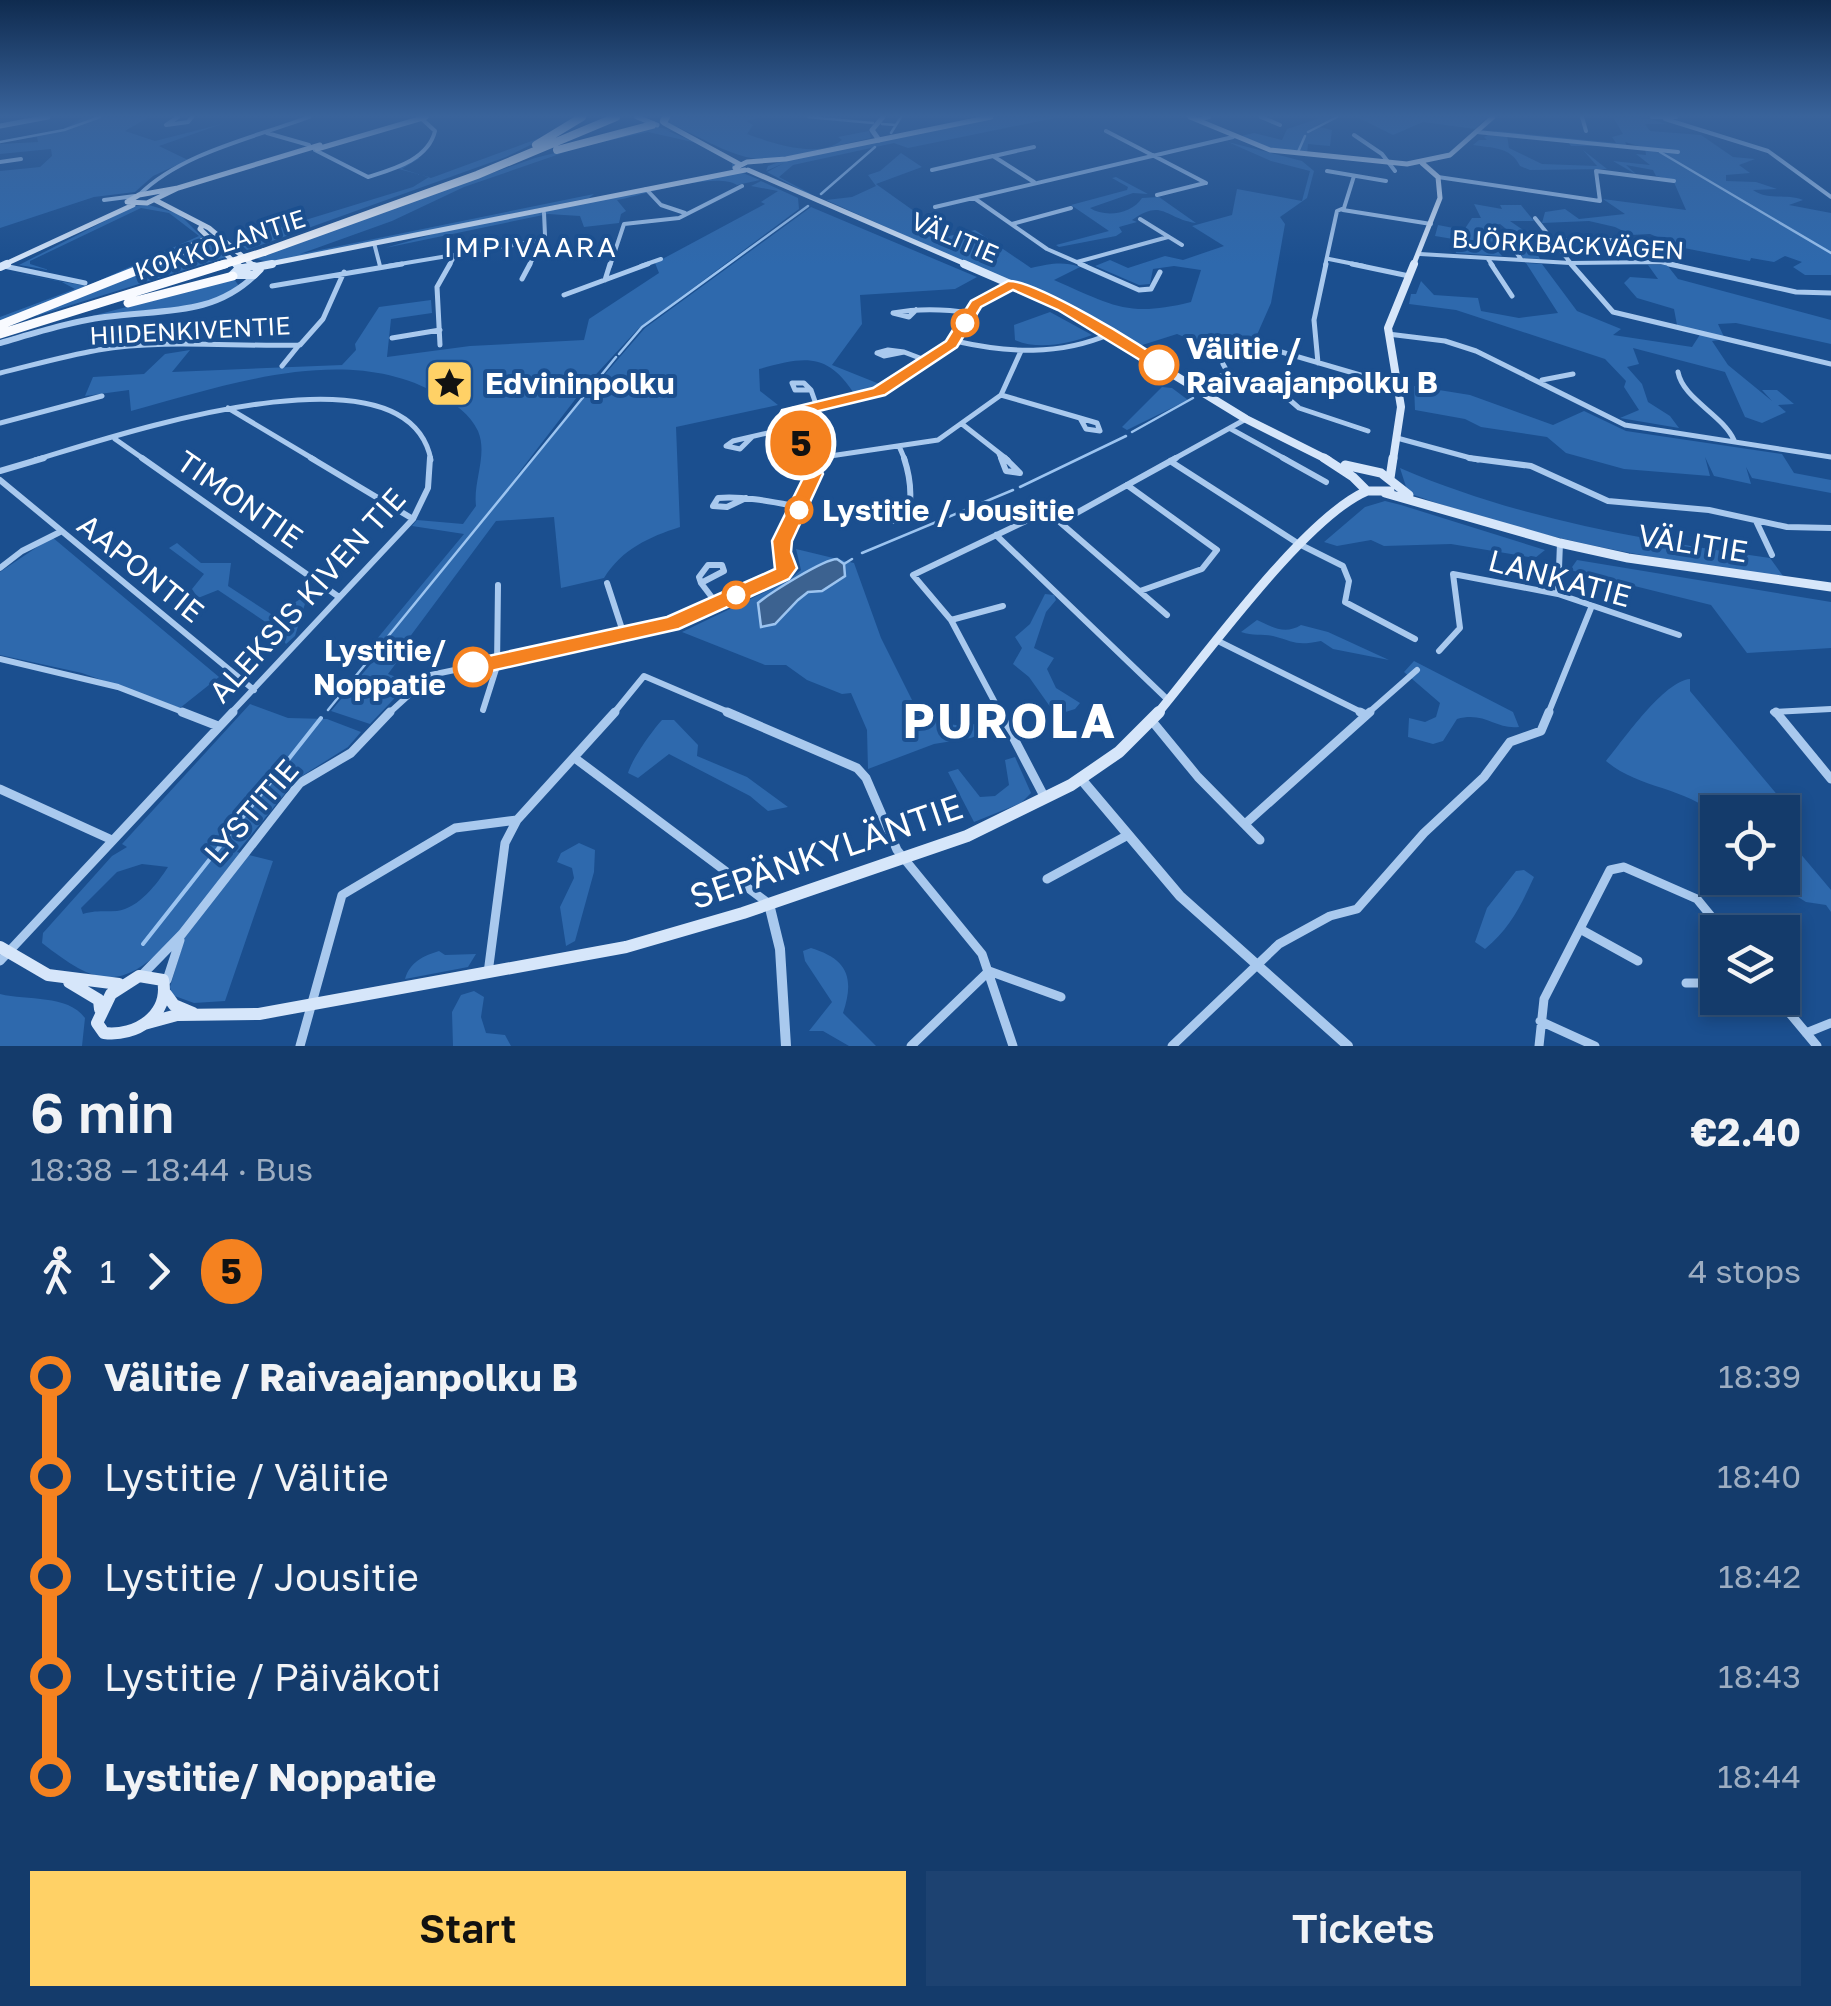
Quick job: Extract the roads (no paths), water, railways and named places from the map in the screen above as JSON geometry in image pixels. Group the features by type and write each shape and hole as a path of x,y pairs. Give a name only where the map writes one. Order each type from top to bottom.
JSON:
{"highway":[{"name":"KOKKOLANTIE","path":"259,251 491,166"},
{"name":"KOKKOLANTIE","path":"2,330 221,264 499,166"},
{"path":"477,175 510,166"},
{"path":"2,330 214,237"},
{"path":"2,330 236,274"}],"main road":[{"path":"1,267 118,212 135,200 252,166"},
{"name":"VÄLITIE","path":"742,166 1013,284 1111,334 1246,419 1328,460 1367,491 1560,543 1681,568 1831,587"},
{"path":"744,168 752,166"},
{"path":"214,237 237,264 236,274 752,166"},
{"path":"759,166 770,179"},
{"path":"1385,493 1391,481 1390,456 1402,407 1387,334 1440,198 1438,177 1425,166"},
{"path":"153,194 202,226 200,230 256,270"},
{"path":"135,200 166,206"},
{"path":"1350,498 1354,480 1366,470 1378,468 1390,456"},
{"name":"VÄLITIE","path":"1328,460 1366,470 1434,506"},
{"name":"SEPÄNKYLÄNTIE","path":"144,1024 164,1017 227,1016 311,1005 626,948 967,836 1046,799 1118,752 1152,720 1299,544 1350,498 1367,491"},
{"path":"3,953 67,980 122,984"},
{"path":"100,1009 122,984 139,976 157,976 174,1005 196,1014"},
{"path":"67,980 99,1000 97,1023 103,1039 123,1040 144,1024 159,1010 166,990"}],"street":[{"path":"104,200 135,200 153,194 179,166"},
{"path":"346,166 368,177 395,166"},
{"path":"932,170 950,166"},
{"path":"1008,166 1035,183"},
{"path":"934,206 1110,166"},
{"path":"1157,195 1206,182 1173,166"},
{"path":"1392,166 1395,172"},
{"path":"1786,166 1829,195"},
{"path":"1327,171 1386,181"},
{"path":"1438,177 1600,201 1596,171 1674,181"},
{"path":"1318,363 1314,325 1337,211 1341,210 1354,176"},
{"path":"605,280 624,224 669,221 742,186"},
{"path":"646,188 661,205 686,214"},
{"path":"973,198 1047,249 1138,290 1152,289 1160,272"},
{"path":"1011,224 1071,208"},
{"path":"1341,210 1431,224"},
{"path":"522,279 543,240 547,224 544,214"},
{"path":"1535,218 1602,304 1614,312 1726,342 1786,351 1831,364"},
{"path":"1140,220 1182,245"},
{"path":"1076,262 1168,237"},
{"path":"272,286 543,240"},
{"path":"1507,240 1522,260"},
{"path":"1552,240 1616,240"},
{"path":"374,243 380,267"},
{"name":"BJÖRKBACKVÄGEN","path":"1420,254 1570,263 1668,263 1796,292 1831,293"},
{"path":"440,345 436,288 454,256"},
{"path":"1488,258 1512,296"},
{"path":"564,295 662,259"},
{"path":"1328,259 1409,276"},
{"path":"1,267 85,283"},
{"path":"0,343 89,320 200,309 241,290 256,270"},
{"name":"HIIDENKIVENTIE","path":"0,373 100,350 181,344 218,348 300,344 323,319 344,272"},
{"path":"236,274 243,282 241,290"},
{"path":"1013,284 980,301 955,341 879,392 790,412 793,427 810,459 938,440 1001,394 1021,351"},
{"path":"916,310 971,313"},
{"path":"392,338 440,330"},
{"path":"955,341 1021,351 1080,346 1111,334"},
{"path":"1387,334 1456,344 1541,380 1602,417 1625,426 1831,457"},
{"path":"282,366 300,344"},
{"path":"1268,348 1398,386"},
{"path":"905,352 926,360"},
{"path":"1222,364 1228,373 1284,395 1300,408 1368,431"},
{"path":"1678,372 1680,383 1726,423 1735,441"},
{"path":"1193,388 1228,373"},
{"path":"1541,380 1573,374"},
{"path":"811,390 817,407"},
{"path":"1001,394 1078,415"},
{"path":"0,423 102,396"},
{"name":"ALEKSIS KIVEN TIE","path":"0,470 227,407 322,396 355,400 398,414 423,438 432,466 430,485 412,519 3,953"},
{"path":"227,407 412,519"},
{"path":"1046,799 951,620 913,575 1032,518 1071,516 1246,419"},
{"path":"962,424 999,454"},
{"path":"752,437 793,427"},
{"path":"1231,429 1326,482"},
{"name":"TIMONTIE","path":"114,438 340,597"},
{"path":"1397,438 1481,461 1531,466 1608,501 1709,510 1787,527 1831,528"},
{"path":"899,446 912,485 908,504"},
{"name":"LYSTITIE","path":"139,976 152,968 182,934 300,782 350,753 419,682 431,675 672,624 784,572 787,568 782,541 814,474 810,459"},
{"path":"1169,461 1299,544 1343,566 1350,581 1345,602 1415,638"},
{"name":"AAPONTIE","path":"0,480 254,690"},
{"path":"1126,485 1217,550 1202,568 1140,591"},
{"path":"746,498 800,507"},
{"path":"1054,517 1167,615"},
{"path":"1756,521 1772,555"},
{"path":"0,568 22,551 60,532"},
{"path":"996,536 1167,699"},
{"path":"1558,594 1560,543"},
{"name":"LANKATIE","path":"1440,650 1460,628 1453,574 1558,594 1679,635"},
{"path":"607,583 624,635"},
{"path":"701,583 717,604"},
{"path":"483,710 492,697 498,585"},
{"path":"951,620 1003,606"},
{"path":"1172,1046 1256,963 1331,912 1357,909 1424,834 1484,777 1510,742 1541,731 1590,608"},
{"path":"1216,640 1366,715"},
{"path":"0,659 118,687 218,726"},
{"path":"1245,824 1416,670"},
{"path":"488,974 506,843 517,820 576,758 644,676 856,768 866,778 903,858 954,916 989,971 1013,1046"},
{"path":"1831,709 1773,712 1831,779"},
{"path":"1152,720 1198,778 1260,840"},
{"path":"576,758 769,904 779,937 786,1046"},
{"path":"1081,779 1180,896 1348,1046"},
{"path":"0,788 112,840"},
{"path":"300,1046 342,895 455,828 517,820"},
{"path":"1047,879 1129,834"},
{"path":"1539,1046 1544,999 1610,870 1624,867 1697,899 1710,915"},
{"path":"1580,930 1638,961"},
{"name":"LYSTITIE","path":"166,990 182,934"},
{"path":"989,971 1061,998"},
{"path":"910,1046 989,971"},
{"path":"1686,983 1700,983"},
{"path":"1792,1015 1818,1046"},
{"path":"1540,1021 1596,1046"},
{"path":"1806,1032 1831,1023"}],"waterway":[{"path":"821,194 853,166"},
{"path":"1683,166 1831,253"},
{"path":"619,354 642,327 808,206"},
{"path":"328,710 616,357"},
{"path":"1132,432 1193,398"},
{"path":"1020,487 1126,436"},
{"path":"862,553 1013,490"},
{"path":"844,564 852,559"},
{"path":"143,944 321,718"}],"place":[{"name":"Välitie / Raivaajanpolku B","path":"1159,365"},
{"name":"Edvininpolku","path":"450,383"},
{"name":"Lystitie / Jousitie","path":"799,510"},
{"name":"Lystitie/ Noppatie","path":"473,667"}],"district":[{"name":"IMPIVAARA","path":"531,246"},
{"name":"PUROLA","path":"1010,720"}]}
